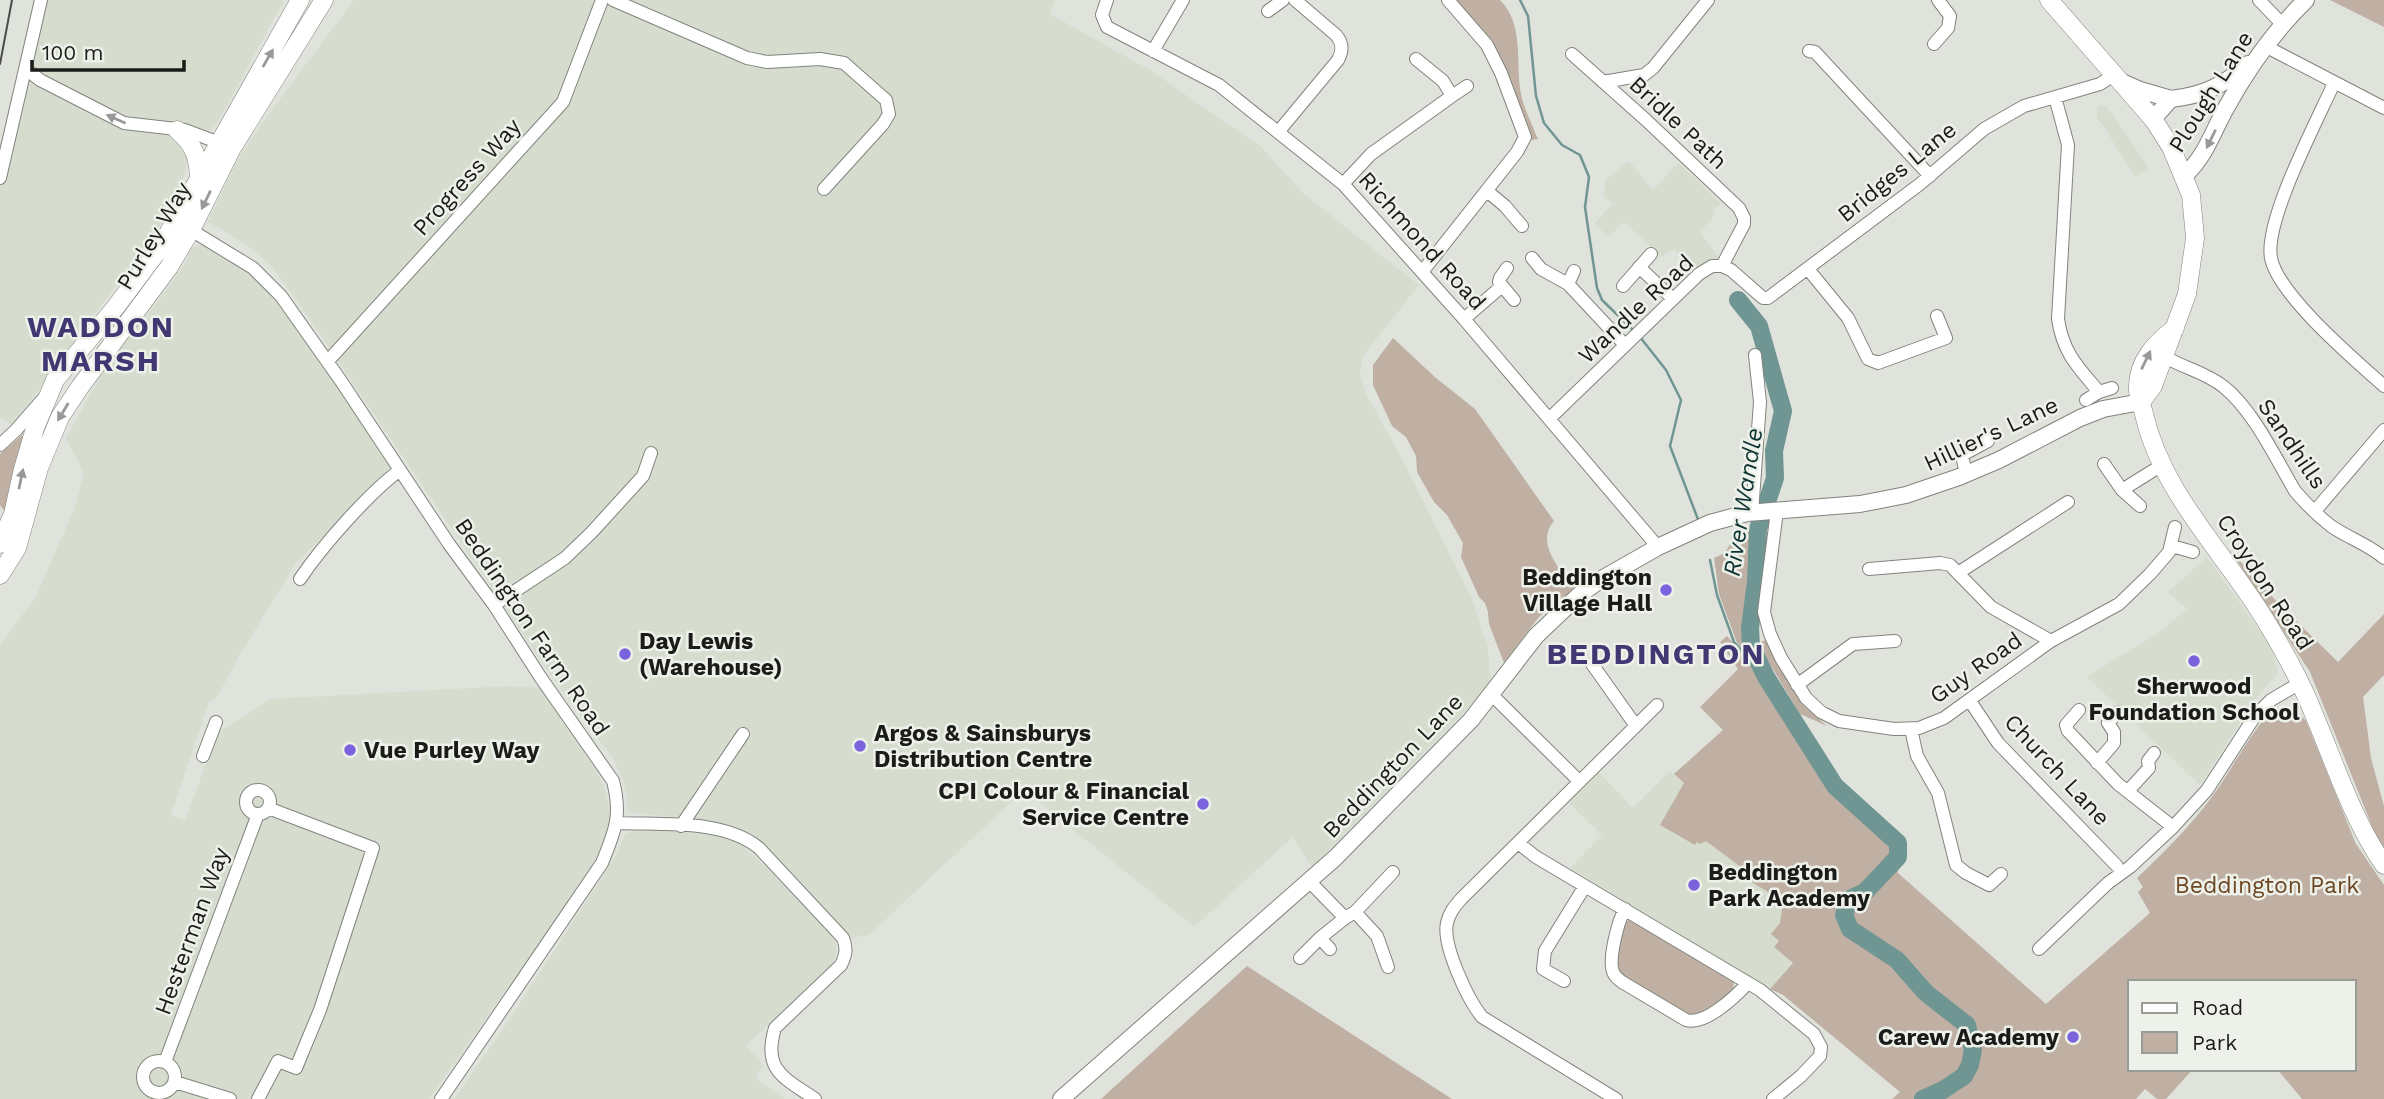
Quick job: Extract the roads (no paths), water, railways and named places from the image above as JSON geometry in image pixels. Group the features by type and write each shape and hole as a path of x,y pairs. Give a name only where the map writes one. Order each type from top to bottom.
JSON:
{"highway":[{"name":"Purley Way","path":"0,544 13,514 32,438 55,380 153,258 184,226 300,0"},
{"name":"Purley Way","path":"2,573 17,548 39,468 60,416 164,275 199,182 324,0"},
{"name":"Croydon Road","path":"2049,0 2153,119 2171,147 2191,195 2195,238 2187,294 2165,358 2153,386 2141,402"},
{"path":"177,130 189,140 196,151 199,182"},
{"name":"Croydon Road","path":"2175,328 2156,342 2145,359 2137,390 2148,432 2176,493 2264,617 2300,683 2366,839 2384,865"}],"main road":[{"name":"Plough Lane","path":"2184,176 2201,159 2232,98 2260,52 2306,0"},
{"path":"2119,78 2140,90 2171,99 2194,96 2216,88 2260,52"},
{"path":"2216,88 2232,98"},
{"path":"2153,119 2171,99"},
{"name":"Hillier's Lane","path":"1777,511 1879,502 1931,488 2025,447 2073,421 2103,410 2141,402"},
{"name":"Beddington Lane","path":"1061,1099 1310,882 1448,742 1492,695 1536,636 1578,596 1600,580 1694,529 1752,513 1777,511"}],"street":[{"path":"0,178 41,0"},
{"name":"Progress Way","path":"328,361 563,102 602,0"},
{"path":"612,0 747,58 777,62 827,59 851,67 886,100 889,114 824,189"},
{"name":"Richmond Road","path":"1107,0 1102,15 1104,23 1111,31 1219,85 1343,184 1464,319 1658,547"},
{"path":"1153,51 1183,0"},
{"path":"1268,11 1283,0"},
{"path":"1279,131 1338,60 1342,50 1341,41 1336,35 1295,0"},
{"path":"1422,272 1517,152 1525,137 1494,60 1477,32 1448,0"},
{"path":"1603,82 1607,79 1639,76 1653,68 1708,0"},
{"path":"1934,44 1948,28 1950,16 1938,0"},
{"path":"2259,0 2282,24"},
{"path":"1809,51 1815,52 1930,176"},
{"path":"2260,52 2334,83 2384,108"},
{"name":"Bridle Path","path":"1572,54 1739,208 1744,218 1743,228"},
{"path":"1416,59 1443,81 1452,96"},
{"path":"26,69 48,84 124,123 177,130 226,145"},
{"name":"Bridges Lane","path":"1722,266 1731,270 1765,299 1930,176 1990,125 2024,106 2119,78"},
{"path":"2334,83 2278,210 2271,237 2271,258 2281,279 2305,311 2384,386"},
{"path":"19,97 32,86 48,84"},
{"path":"1343,184 1371,154 1467,86"},
{"path":"2055,97 2068,145 2059,329 2061,340 2073,361 2099,392"},
{"path":"1487,191 1505,206 1522,226"},
{"name":"Beddington Farm Road","path":"184,226 264,276 281,296 613,781 618,823 602,863 441,1099"},
{"name":"Wandle Road","path":"1549,419 1673,299 1707,269 1722,266 1743,228"},
{"path":"1623,286 1651,254"},
{"path":"1532,258 1541,269 1568,284 1627,343"},
{"path":"1639,267 1673,299"},
{"path":"1507,268 1500,278 1502,286 1514,300"},
{"path":"1808,269 1848,318 1872,363 1946,338 1937,316"},
{"path":"1568,284 1574,271"},
{"path":"1464,319 1502,286"},
{"path":"1752,513 1760,402 1755,355"},
{"name":"Sandhills","path":"2165,358 2216,381 2236,399 2295,491 2332,526 2372,548 2384,558"},
{"path":"2086,400 2112,388"},
{"path":"0,445 51,391"},
{"path":"2315,511 2384,430"},
{"path":"1966,474 1962,458 1964,452 1988,441"},
{"path":"494,605 565,558 586,538 642,476 651,453"},
{"path":"2104,464 2122,490 2140,506"},
{"path":"2122,490 2162,465"},
{"path":"300,579 337,533 401,470"},
{"path":"1958,573 2068,502"},
{"name":"Guy Road","path":"1777,511 1765,612 1775,646 1797,685 1821,712 1834,720 1875,728 1911,729 1934,723 1970,701 2051,641 2119,604 2150,574 2172,546 2175,527"},
{"path":"2172,546 2193,552"},
{"path":"1869,569 1945,563 1992,607 2051,641"},
{"path":"1797,685 1853,644 1895,641"},
{"path":"1592,664 1636,726"},
{"path":"2039,949 2119,870 2174,827 2207,790 2255,716 2271,700 2300,683"},
{"path":"1492,695 1579,781"},
{"name":"Church Lane","path":"1970,701 1998,743 2119,870"},
{"path":"1616,1099 1482,1017 1473,1005 1452,956 1446,924 1454,908 1657,705"},
{"path":"2079,710 2068,721 2066,728 2097,763 2174,827"},
{"path":"2097,763 2114,743 2114,732 2108,723 2118,712"},
{"path":"203,756 216,722"},
{"path":"1911,729 1917,756 1938,793 1956,865 1989,886 2001,874"},
{"path":"681,825 743,734"},
{"path":"2128,791 2149,768 2148,761 2154,752"},
{"name":"Hesterman Way","path":"165,1062 263,811 373,848 317,1018 296,1068 278,1061 258,1099"},
{"path":"618,823 681,825 728,831 745,837 759,848 843,938 846,946 841,965 775,1028 771,1042 770,1054 780,1074 815,1099"},
{"path":"1518,843 1536,857 1774,999 1814,1034 1822,1047 1820,1056 1773,1099"},
{"path":"1300,958 1320,938 1350,915 1392,872"},
{"path":"1310,882 1377,936 1388,967"},
{"path":"1564,981 1543,969 1545,951 1585,886"},
{"path":"1625,909 1617,927 1612,968 1614,975 1622,982 1686,1020 1694,1022 1704,1019 1748,983"},
{"path":"1320,938 1330,949"},
{"path":"159,1060 165,1062 172,1066 176,1074 175,1082 167,1092 152,1096 143,1082 143,1073 151,1063 159,1060"},
{"path":"175,1082 230,1099"}],"waterway":[{"name":"River Wandle","path":"1520,0 1528,16 1536,96 1544,123 1562,145 1580,155 1589,177 1585,207 1597,288 1602,300 1633,330"},
{"name":"River Wandle","path":"1738,300 1759,326 1783,411 1774,451 1775,478 1758,529 1751,646 1766,677 1835,786 1898,843 1898,857 1865,892 1850,899 1844,915 1850,929 1897,960 1926,993 1967,1025 1973,1050 1964,1076 1923,1099"},
{"name":"River Wandle","path":"1640,337 1666,370 1681,400 1670,446 1699,522"},
{"name":"River Wandle","path":"1710,560 1717,595 1734,642 1766,677"}],"tram line":[{"path":"0,64 12,0"}],"place":[{"name":"Beddington Village Hall","path":"1666,590"},
{"name":"Day Lewis (Warehouse)","path":"625,654"},
{"name":"Sherwood Foundation School","path":"2194,661"},
{"name":"Argos & Sainsburys Distribution Centre","path":"860,746"},
{"name":"Vue Purley Way","path":"350,750"},
{"name":"CPI Colour & Financial Service Centre","path":"1203,804"},
{"name":"Beddington Park Academy","path":"1694,885"},
{"name":"Carew Academy","path":"2073,1037"}],"district":[{"name":"WADDON MARSH","path":"101,343"},
{"name":"BEDDINGTON","path":"1656,653"}],"park label":[{"name":"Beddington Park","path":"2267,885"}]}
